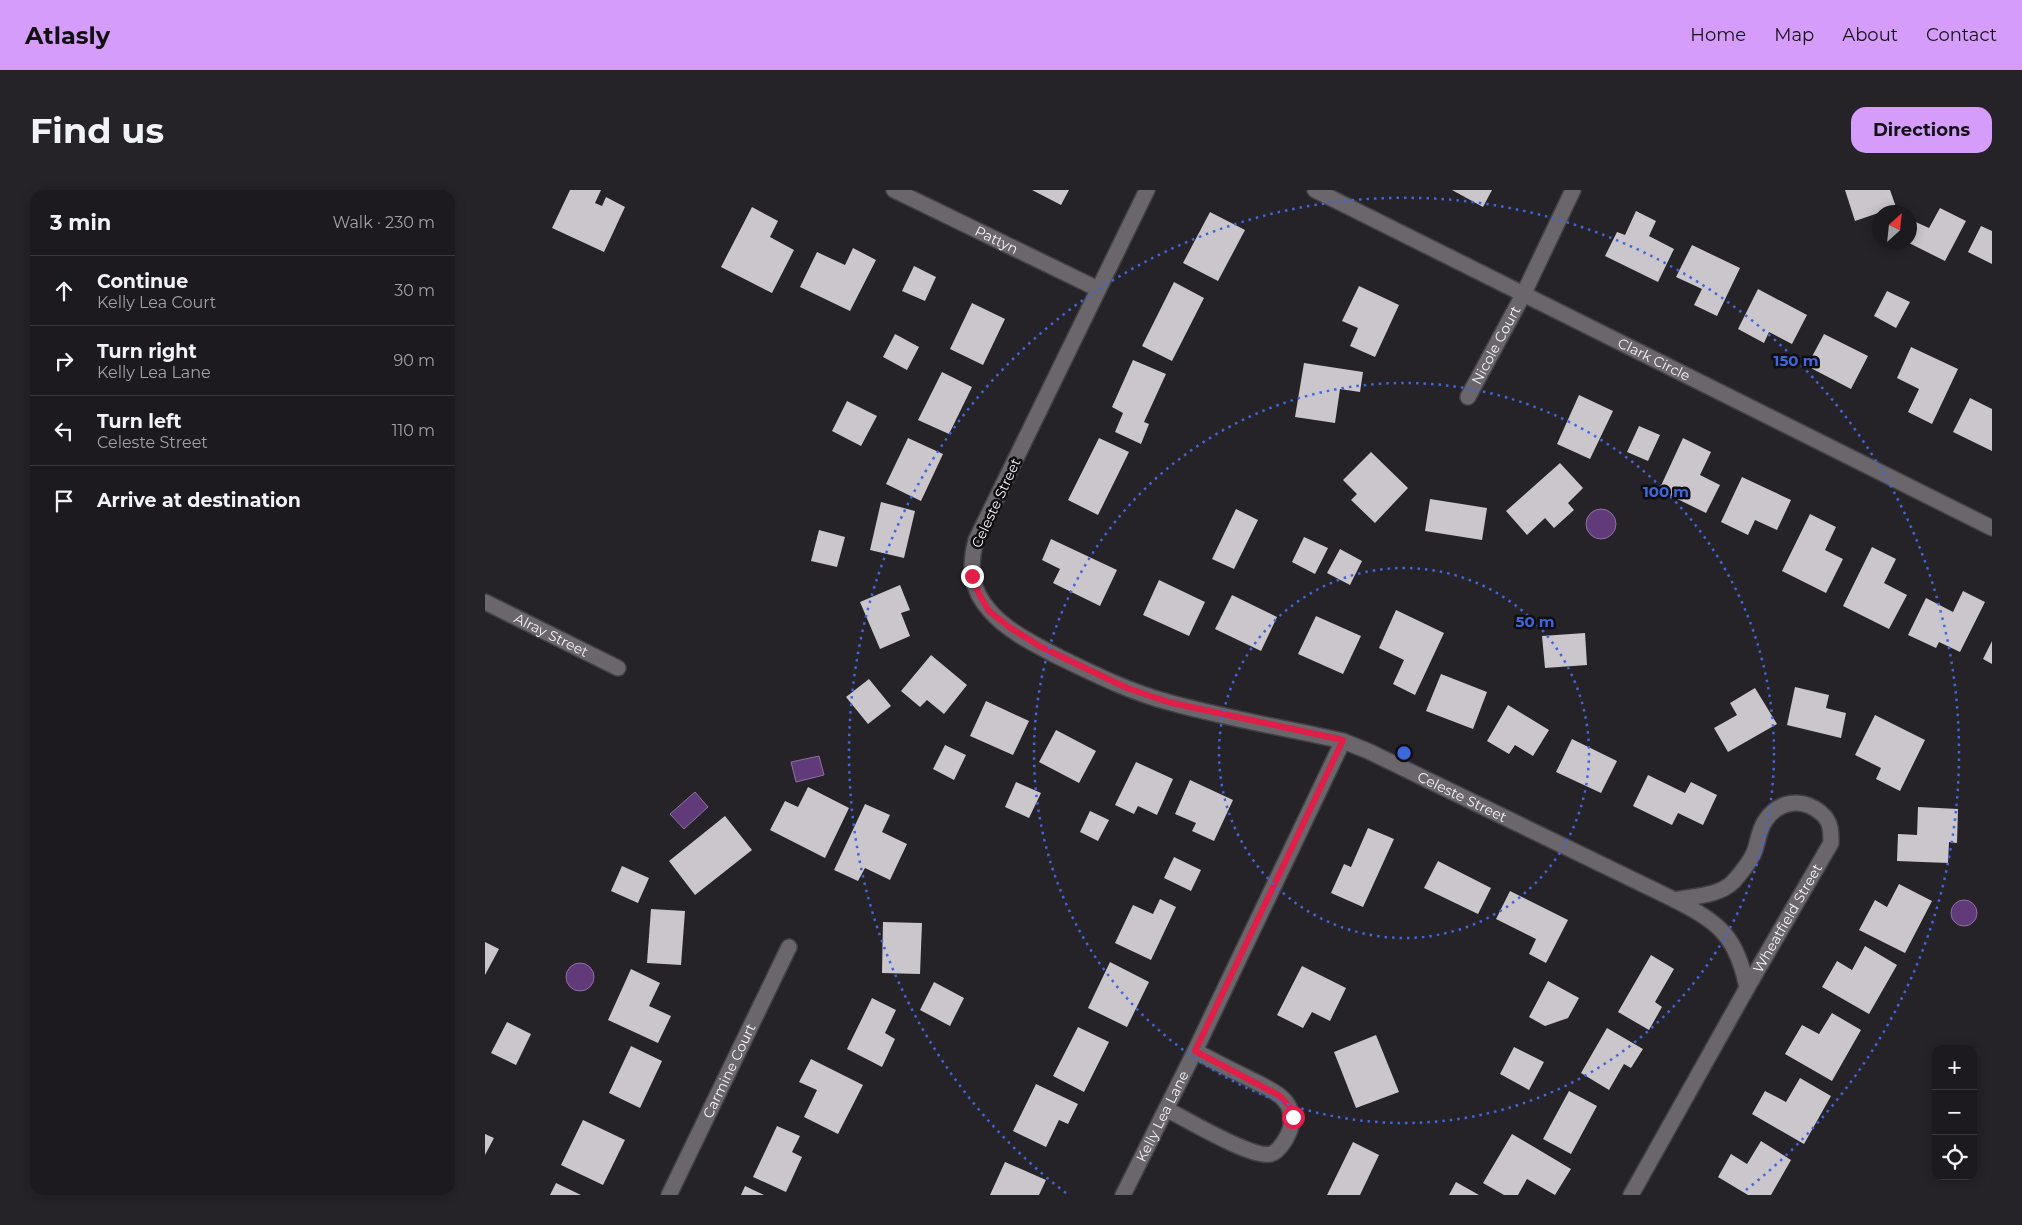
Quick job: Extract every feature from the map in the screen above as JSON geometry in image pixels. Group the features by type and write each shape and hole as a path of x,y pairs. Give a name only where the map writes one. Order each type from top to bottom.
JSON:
{"street":[{"name":"Pattyn","path":"894,190 1098,288"},
{"name":"Celeste Street","path":"1147,190 977,540 971,559 972,576 979,594 989,611 1009,627 1041,647 1127,688 1168,702 1343,740 1381,756 1675,900 1697,911 1727,937 1740,956 1747,988"},
{"name":"Clark Circle","path":"1315,190 1992,528"},
{"name":"Nicole Court","path":"1468,397 1523,294 1573,190"},
{"name":"Alray Street","path":"485,602 618,668"},
{"name":"Kelly Lea Lane","path":"1123,1195 1195,1051 1343,740"},
{"name":"Wheatfield Street","path":"1631,1195 1831,843 1832,827 1822,814 1811,806 1796,802 1785,804 1774,810 1765,822 1750,861 1732,883 1719,890 1675,900"},
{"name":"Carmine Court","path":"669,1195 789,947"},
{"path":"1166,1109 1231,1142 1259,1153 1271,1154 1277,1151 1290,1130 1293,1117 1289,1106 1280,1096 1195,1051"}],"shaded area":[{"path":"1601,509 1607,510 1615,518 1615,530 1607,538 1601,539 1595,538 1587,530 1586,524 1587,518 1595,510"},
{"path":"819,756 824,775 796,782 791,762"},
{"path":"695,792 708,807 684,829 670,814"},
{"path":"1964,900 1973,904 1977,913 1973,922 1964,926 1955,922 1951,913 1955,904"},
{"path":"580,963 590,967 594,977 590,987 580,991 570,987 566,977 570,967"}],"building":[{"path":"570,190 601,190 595,203 602,206 606,197 625,207 604,252 552,228"},
{"path":"1032,190 1069,190 1061,205"},
{"path":"1452,190 1492,190 1483,207"},
{"path":"1845,190 1890,190 1895,205 1872,205 1872,215 1855,221"},
{"path":"752,207 778,221 770,237 794,250 772,293 721,267"},
{"path":"1940,208 1966,221 1945,261 1917,247 1917,223 1929,228"},
{"path":"1636,211 1656,221 1649,236 1674,249 1658,282 1605,256 1617,232 1625,235"},
{"path":"1210,212 1245,230 1218,281 1183,263"},
{"path":"1981,226 1992,231 1992,264 1968,252"},
{"path":"1692,245 1740,268 1717,316 1694,305 1702,289 1676,277"},
{"path":"853,248 876,260 850,311 800,287 817,252 845,265"},
{"path":"914,266 936,277 925,301 902,291"},
{"path":"1174,282 1204,298 1172,361 1142,346"},
{"path":"1359,286 1399,305 1375,357 1350,346 1358,328 1342,321"},
{"path":"1758,289 1807,315 1792,344 1769,332 1764,343 1738,329"},
{"path":"1887,291 1910,302 1896,328 1874,316"},
{"path":"972,303 1005,319 983,365 950,349"},
{"path":"895,334 919,347 907,370 883,357"},
{"path":"1824,334 1868,356 1851,389 1807,366"},
{"path":"1911,347 1958,369 1932,424 1908,412 1919,389 1897,378"},
{"path":"1133,360 1166,374 1144,422 1149,424 1141,444 1115,432 1123,413 1112,407"},
{"path":"1304,363 1363,372 1360,392 1340,389 1335,423 1295,417"},
{"path":"942,372 972,387 949,434 918,420"},
{"path":"1579,395 1613,411 1590,459 1557,444"},
{"path":"1970,398 1992,409 1992,451 1953,432"},
{"path":"847,401 877,416 861,446 832,431"},
{"path":"1639,426 1660,435 1648,461 1627,452"},
{"path":"908,438 943,454 921,501 886,484"},
{"path":"1099,438 1129,452 1098,515 1068,500"},
{"path":"1683,438 1711,452 1700,475 1720,485 1706,513 1659,490"},
{"path":"1371,452 1408,488 1375,523 1351,500 1357,494 1343,480"},
{"path":"1560,463 1583,488 1568,503 1574,510 1554,528 1545,518 1527,535 1506,511"},
{"path":"1742,477 1791,500 1777,530 1755,520 1748,535 1721,522"},
{"path":"1430,499 1487,508 1482,540 1425,531"},
{"path":"881,502 915,511 904,558 870,550"},
{"path":"1236,509 1258,520 1234,569 1212,559"},
{"path":"1810,514 1836,527 1825,550 1843,559 1826,593 1782,571"},
{"path":"819,530 845,537 837,567 811,561"},
{"path":"1304,537 1328,548 1315,574 1292,562"},
{"path":"1051,539 1117,570 1100,606 1053,583 1060,569 1042,560"},
{"path":"1872,547 1896,559 1884,583 1907,595 1889,629 1843,606"},
{"path":"1340,549 1362,561 1350,585 1327,573"},
{"path":"1159,580 1205,602 1189,636 1143,615"},
{"path":"900,585 910,610 901,613 910,636 880,649 860,602"},
{"path":"1963,591 1985,602 1960,652 1939,642 1936,648 1908,635 1926,598 1953,612"},
{"path":"1232,595 1277,617 1261,651 1215,629"},
{"path":"1396,610 1444,633 1415,695 1393,684 1404,660 1379,648"},
{"path":"1316,616 1361,636 1343,674 1298,654"},
{"path":"1585,633 1587,665 1545,668 1542,636"},
{"path":"1992,641 1992,664 1983,659"},
{"path":"931,655 967,685 944,714 927,700 920,707 901,691"},
{"path":"1441,674 1487,692 1473,729 1426,711"},
{"path":"869,679 891,706 868,724 846,697"},
{"path":"1795,687 1829,695 1826,708 1846,713 1841,738 1787,725"},
{"path":"1755,688 1777,724 1728,752 1714,728 1737,715 1730,703"},
{"path":"986,701 1029,721 1013,755 970,736"},
{"path":"1508,705 1549,730 1533,756 1515,745 1509,754 1487,741"},
{"path":"1875,715 1925,740 1900,791 1876,779 1881,768 1855,755"},
{"path":"1056,730 1096,751 1079,783 1039,762"},
{"path":"1572,739 1617,761 1601,793 1556,772"},
{"path":"945,745 966,755 954,780 933,769"},
{"path":"1136,762 1173,779 1157,815 1138,806 1134,814 1115,805"},
{"path":"1648,775 1685,793 1691,782 1717,795 1703,825 1678,813 1672,825 1633,806"},
{"path":"1190,780 1233,800 1214,841 1192,831 1196,823 1175,814"},
{"path":"1016,782 1041,793 1029,818 1005,807"},
{"path":"808,787 849,808 825,858 770,830 785,801 798,807"},
{"path":"865,804 890,815 882,832 907,844 890,880 865,868 858,881 834,870"},
{"path":"1918,807 1958,809 1957,843 1949,842 1948,863 1897,861 1898,834 1917,835"},
{"path":"1090,811 1109,820 1098,841 1080,832"},
{"path":"725,816 752,850 695,895 669,861"},
{"path":"1368,828 1394,839 1363,907 1331,893 1344,864 1351,867"},
{"path":"1174,857 1201,870 1191,891 1164,878"},
{"path":"1438,861 1491,888 1478,914 1424,888"},
{"path":"622,866 649,878 638,903 611,891"},
{"path":"1899,884 1932,901 1905,953 1859,930 1875,900 1887,907"},
{"path":"1510,891 1568,920 1546,963 1529,954 1536,939 1496,919"},
{"path":"1160,899 1176,907 1151,960 1115,943 1133,905 1153,914"},
{"path":"651,909 685,911 681,965 647,963"},
{"path":"883,922 922,923 920,974 882,973"},
{"path":"485,942 499,949 485,975"},
{"path":"1865,946 1897,965 1869,1014 1822,987 1837,961 1852,970"},
{"path":"1651,955 1674,969 1655,1002 1662,1007 1649,1030 1618,1012"},
{"path":"1110,962 1149,982 1127,1027 1088,1008"},
{"path":"1302,966 1346,988 1330,1021 1312,1012 1303,1028 1277,1015"},
{"path":"631,969 660,983 649,1006 671,1016 658,1043 608,1020"},
{"path":"1548,981 1579,998 1568,1018 1545,1026 1529,1017"},
{"path":"934,982 964,998 950,1026 920,1010"},
{"path":"872,998 896,1010 885,1033 895,1039 882,1067 847,1049"},
{"path":"1832,1013 1861,1030 1832,1081 1785,1054 1802,1025 1819,1034"},
{"path":"507,1022 531,1034 516,1065 491,1053"},
{"path":"1078,1027 1109,1042 1084,1092 1053,1076"},
{"path":"1607,1028 1643,1049 1631,1068 1624,1064 1609,1090 1581,1073"},
{"path":"1376,1035 1399,1092 1356,1108 1334,1052"},
{"path":"631,1046 662,1061 640,1108 609,1093"},
{"path":"1514,1047 1544,1062 1529,1090 1500,1074"},
{"path":"811,1059 863,1085 838,1134 804,1117 817,1090 799,1082"},
{"path":"1800,1078 1831,1096 1804,1144 1752,1114 1765,1091 1786,1102"},
{"path":"1036,1084 1078,1104 1068,1124 1059,1120 1046,1147 1013,1131"},
{"path":"1569,1091 1597,1106 1571,1154 1543,1139"},
{"path":"583,1120 625,1140 603,1185 561,1165"},
{"path":"777,1126 800,1136 792,1152 802,1157 786,1192 753,1177"},
{"path":"485,1134 494,1138 485,1155"},
{"path":"1512,1134 1571,1169 1555,1195 1527,1179 1518,1195 1504,1195 1483,1183"},
{"path":"1761,1141 1791,1160 1771,1195 1748,1195 1718,1177 1731,1154 1747,1164"},
{"path":"1353,1142 1379,1155 1360,1195 1327,1195"},
{"path":"1005,1162 1046,1180 1039,1195 990,1195"},
{"path":"1456,1182 1479,1195 1449,1195"},
{"path":"556,1183 581,1195 550,1195"},
{"path":"745,1186 764,1195 741,1195"}],"route":[{"path":"972,576 979,594 989,611 1009,627 1041,647 1084,669 1127,688 1168,702 1343,740 1195,1051 1280,1096 1289,1106 1293,1117"}]}
